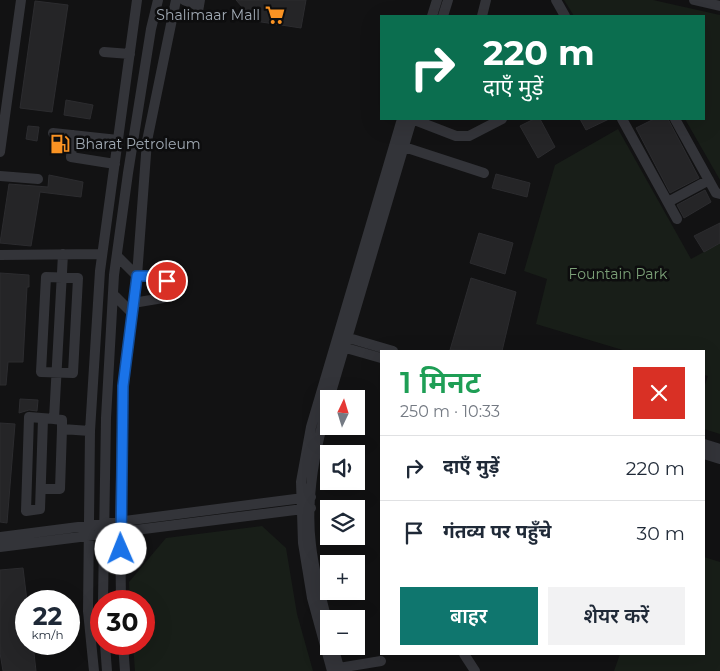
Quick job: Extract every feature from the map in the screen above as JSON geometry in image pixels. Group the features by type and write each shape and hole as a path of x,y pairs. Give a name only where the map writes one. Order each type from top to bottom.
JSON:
{"street":[{"path":"0,152 21,0"},
{"path":"94,671 88,610 90,431 102,254 138,0"},
{"path":"102,590 106,418 113,294 128,173 151,29 158,0"},
{"path":"121,590 120,527 123,386 137,276 147,141 176,0"},
{"path":"184,0 199,8"},
{"path":"432,15 437,0"},
{"path":"443,15 448,0"},
{"path":"482,15 486,0"},
{"path":"556,0 564,15"},
{"path":"694,0 720,6"},
{"path":"104,52 130,54"},
{"path":"399,146 402,120"},
{"path":"306,498 301,482 311,427 341,341 399,146 412,120"},
{"path":"415,120 456,136 469,136 487,122"},
{"path":"623,120 677,219"},
{"path":"676,120 716,193 720,194"},
{"path":"53,133 118,140"},
{"path":"73,135 71,157 115,164"},
{"path":"399,146 484,173"},
{"path":"0,176 38,179"},
{"path":"668,202 709,180"},
{"path":"54,419 63,254"},
{"path":"0,255 102,254"},
{"path":"117,256 137,276 157,276 163,277 167,281 168,292 163,298 132,307"},
{"path":"46,277 61,278 78,278 73,373 41,372 46,277"},
{"path":"113,294 132,307"},
{"path":"341,341 388,350"},
{"path":"341,341 380,358"},
{"path":"331,390 341,341"},
{"path":"41,489 60,489 62,420 42,418 29,418 26,511 40,509 42,418"},
{"path":"62,429 90,431"},
{"path":"320,431 306,498 303,543 312,598 337,670"},
{"path":"705,444 720,449"},
{"path":"705,454 720,459"},
{"path":"233,513 306,498"},
{"path":"0,547 103,529 233,513 306,509"},
{"path":"306,509 311,544 325,610"},
{"path":"0,536 88,531"},
{"path":"106,655 107,671"},
{"path":"124,655 126,671"},
{"path":"334,655 337,670"},
{"path":"465,655 475,671"},
{"path":"337,670 381,660"}],"green space":[{"path":"564,0 653,0 720,15 720,180 686,120 705,120 705,15 573,15"},
{"name":"Fountain Park","path":"618,129 691,259 720,243 720,434 705,429 705,385 708,376 705,375 705,350 623,350 536,324 547,279 524,271 555,165"},
{"path":"262,526 286,548 297,614 313,671 135,671 134,655 155,655 155,590 129,590 129,582 166,538"},
{"path":"705,557 720,562 720,671 614,671 620,655 705,655"}],"building":[{"name":"Shalimaar Mall","path":"236,0 306,0 301,28 248,20 244,9"},
{"path":"35,1 68,5 52,112 20,108"},
{"path":"66,100 93,105 90,119 64,115"},
{"path":"532,120 541,120 555,147 538,158 520,126"},
{"path":"581,120 607,120 586,130"},
{"path":"652,120 669,120 699,178 670,193 636,128"},
{"path":"28,126 39,127 37,141 26,139"},
{"path":"496,174 530,183 527,197 492,188"},
{"path":"49,175 83,182 81,197 40,192 31,246 0,243 9,184 48,187"},
{"path":"705,190 711,202 684,218 677,205"},
{"path":"720,223 720,243 704,252 694,236"},
{"path":"479,233 513,243 505,274 470,263"},
{"path":"0,273 29,275 23,362 8,362 6,385 0,385"},
{"path":"471,278 516,292 502,350 450,350"},
{"path":"20,399 38,400 37,411 29,410 19,413"},
{"path":"0,423 15,424 7,523 0,522"},
{"path":"23,568 26,590 15,590 15,655 34,655 36,671 3,671 0,653 0,570"}],"place":[{"name":"Shalimaar Mall","path":"275,15"},
{"name":"Bharat Petroleum","path":"60,144"}],"route":[{"path":"121,549 123,386 137,276 157,276 163,277 167,281"}]}
